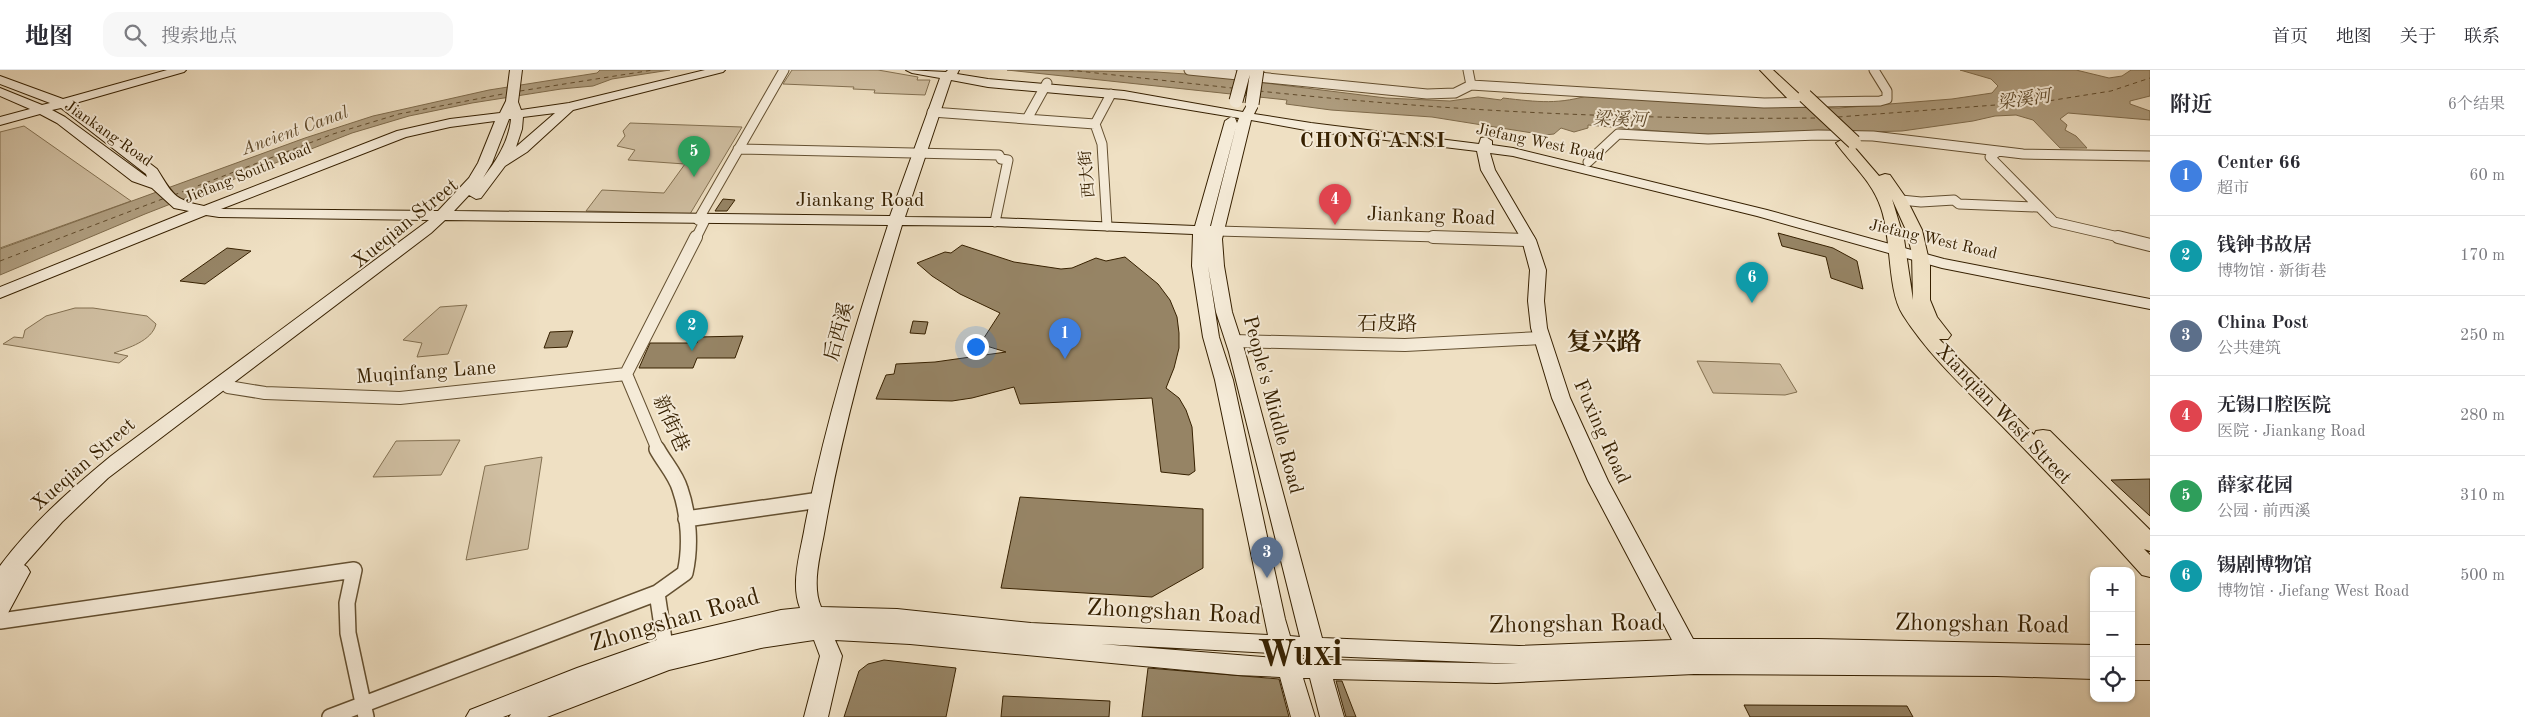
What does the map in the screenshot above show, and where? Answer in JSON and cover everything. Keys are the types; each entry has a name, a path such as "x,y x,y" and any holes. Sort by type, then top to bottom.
{"main road":[{"path":"0,121 43,111 180,70"},
{"path":"511,109 516,70"},
{"path":"511,109 571,100 698,70"},
{"path":"511,109 569,107 719,70"},
{"name":"Jiefang West Road","path":"912,70 950,72 1111,94 1242,109"},
{"path":"1242,109 1244,70"},
{"path":"1242,109 1258,70"},
{"path":"1766,70 1800,97 1881,172 1901,200 1920,252"},
{"path":"1777,70 1800,97"},
{"name":"后西溪","path":"816,717 831,656 806,596 809,561 820,500 855,353 932,112 943,82 950,72"},
{"name":"Jiankang Road","path":"0,80 64,104 152,172 157,186"},
{"name":"Jiefang West Road","path":"1046,85 1127,90 1242,109 1380,136 1485,144 1588,162 1920,252 2149,301"},
{"name":"Jiankang Road","path":"0,92 67,124 137,178 157,186"},
{"path":"501,163 522,149 569,107"},
{"name":"Xueqian Street","path":"0,607 11,585 34,553 86,496 483,187 501,163 512,139 518,120 511,109"},
{"name":"Xueqian Street","path":"0,582 23,550 77,494 118,460 448,216 475,180 494,146 511,109"},
{"name":"Jiefang South Road","path":"0,284 402,134 511,109"},
{"name":"People's Middle Road","path":"1242,109 1243,123 1209,230 1199,239 1200,266 1211,337 1224,380 1274,619 1303,717"},
{"path":"1848,143 1882,190 1892,211 1898,246"},
{"name":"Jiefang West Road","path":"1485,144 1898,246"},
{"name":"Fuxing Road","path":"1485,144 1483,156 1488,170 1529,240 1538,270 1536,301 1542,338 1560,398 1595,472 1687,648"},
{"path":"157,186 179,205 198,209"},
{"name":"Jiankang Road","path":"198,209 219,213 995,222 1209,230"},
{"name":"Jiefang South Road","path":"0,292 198,209"},
{"name":"People's Middle Road","path":"1209,230 1215,239 1216,266 1224,312 1332,717"},
{"name":"Xianqian West Street","path":"1898,246 1902,293 1910,312 1931,341 2036,448 2150,569"},
{"name":"Xianqian West Street","path":"1920,252 1921,298 1937,329 2150,543"},
{"name":"Zhongshan Road","path":"521,717 666,662 761,639 816,623 897,616 1031,632 1519,655 1687,648 1827,648 2090,654"},
{"name":"Zhongshan Road","path":"478,717 585,674 664,646 781,618 910,635 1238,666 1288,668 1496,674 1714,665 2090,670"},
{"path":"2135,654 2150,654"},
{"path":"2135,671 2150,671"}],"street":[{"path":"626,374 738,149 784,70"},
{"path":"1189,70 1427,94 1455,93 1471,85 1687,97 1764,104 1831,104 1887,99 1886,92 1874,70"},
{"path":"1468,70 1471,85"},
{"path":"1027,118 1046,85"},
{"name":"西大街","path":"1107,226 1102,144 1095,124 1111,94"},
{"path":"932,112 1095,124"},
{"path":"1588,162 1618,134 1708,139 1751,139 1818,134 1873,136 1998,152 2150,156"},
{"path":"738,149 999,155 1001,159 1008,160 995,222"},
{"path":"1998,152 1990,157 2037,207 2054,222 2150,245"},
{"path":"1901,200 1921,202 1954,200 1959,204 2037,207"},
{"name":"Jiankang Road","path":"1209,230 1529,240"},
{"name":"石皮路","path":"1233,341 1405,345 1542,338"},
{"name":"Muqinfang Lane","path":"228,387 275,393 400,398 626,374"},
{"name":"新街巷","path":"626,374 658,451 680,488 686,519 689,555 685,573 667,588 657,593"},
{"path":"686,519 820,500"},
{"path":"0,621 354,570 347,604 348,633 365,710"},
{"path":"330,717 365,710 657,593 664,646"}],"shaded area":[{"path":"792,70 878,70 918,77 917,80 930,80 925,95 874,93 875,90 853,89 854,87 783,84"},
{"path":"630,123 742,127 690,214 586,211 602,190 664,193 685,164 628,160 635,150 617,146 625,136 623,131"},
{"path":"24,126 131,201 0,248 0,132"},
{"path":"467,305 448,354 417,357 422,343 403,340 440,307"},
{"path":"75,308 93,308 147,316 156,324 154,330 145,339 114,353 128,356 119,363 3,344 14,337 23,338 25,330 46,316"},
{"path":"1697,361 1780,364 1797,392 1785,395 1713,393"},
{"path":"460,440 441,475 373,477 396,441"},
{"path":"542,457 528,549 466,560 485,466"}],"water":[{"path":"600,70 670,70 612,79 593,86 472,103 409,116 352,133 145,214 0,275 0,249 305,138 373,116 489,90 597,73"},
{"name":"梁溪河","path":"1007,70 1156,72 1201,75 1386,98 1450,101 1478,97 1501,100 1503,98 1559,101 1593,94 1765,106 1839,108 1952,99 1992,93 1998,86 1991,79 1960,70 2076,70 2109,78 2122,76 2131,70 2150,70 2150,96 2130,101 2130,104 2150,111 2150,120 2068,113 2060,119 2067,125 2065,130 2076,136 2087,148 2060,148 2033,120 2016,115 1995,116 1902,131 1753,135 1692,134 1588,125 1588,128 1574,132 1561,128 1554,134 1545,135 1432,117 1331,110 1286,104 1287,100"}],"building":[{"path":"723,199 735,200 727,211 715,211"},
{"path":"1778,233 1833,248 1857,261 1863,289 1831,278 1826,257 1782,246"},
{"path":"962,245 1014,262 1061,269 1072,268 1096,258 1106,261 1125,257 1158,284 1170,300 1177,317 1179,333 1179,348 1166,388 1179,398 1192,427 1195,471 1189,475 1161,472 1152,398 1020,404 1014,387 952,401 876,399 886,375 894,374 896,364 935,362 1006,352 980,344 1000,313 960,294 932,276 917,263 945,252 951,253"},
{"path":"227,248 251,251 205,284 180,281"},
{"path":"913,321 928,322 925,334 910,333"},
{"path":"573,331 567,347 544,348 550,332"},
{"path":"743,336 735,358 697,358 693,368 639,368 650,343 697,343 699,337"},
{"path":"2150,479 2150,516 2111,480"},
{"path":"1020,497 1203,509 1203,568 1152,597 1001,588"},
{"path":"884,660 956,668 946,717 844,717 859,671 868,664"},
{"path":"1148,668 1279,679 1289,717 1142,717"},
{"path":"1336,681 1342,681 1356,717 1346,717"},
{"path":"1003,696 1110,701 1109,717 1001,717"},
{"path":"1744,705 1907,706 1913,717 1750,717"}],"ferry route":[{"path":"520,91 653,70"},
{"path":"1069,70 1232,88"},
{"path":"1838,117 2048,101 2111,91 2150,78"},
{"path":"1259,91 1399,104 1539,113 1609,116 1819,118"},
{"path":"174,195 333,134 399,114 508,93"},
{"path":"0,261 165,198"}],"place":[{"name":"薛家花园","path":"694,177"},
{"name":"无锡口腔医院","path":"1335,225"},
{"name":"锡剧博物馆","path":"1752,303"},
{"name":"钱钟书故居","path":"692,351"},
{"name":"Center 66","path":"1065,359"},
{"name":"China Post","path":"1267,578"}],"district":[{"name":"CHONG'ANSI","path":"1373,141"},
{"name":"复兴路","path":"1604,343"},
{"name":"Wuxi","path":"1300,656"}],"water label":[{"name":"Ancient Canal","path":"295,131"}]}
